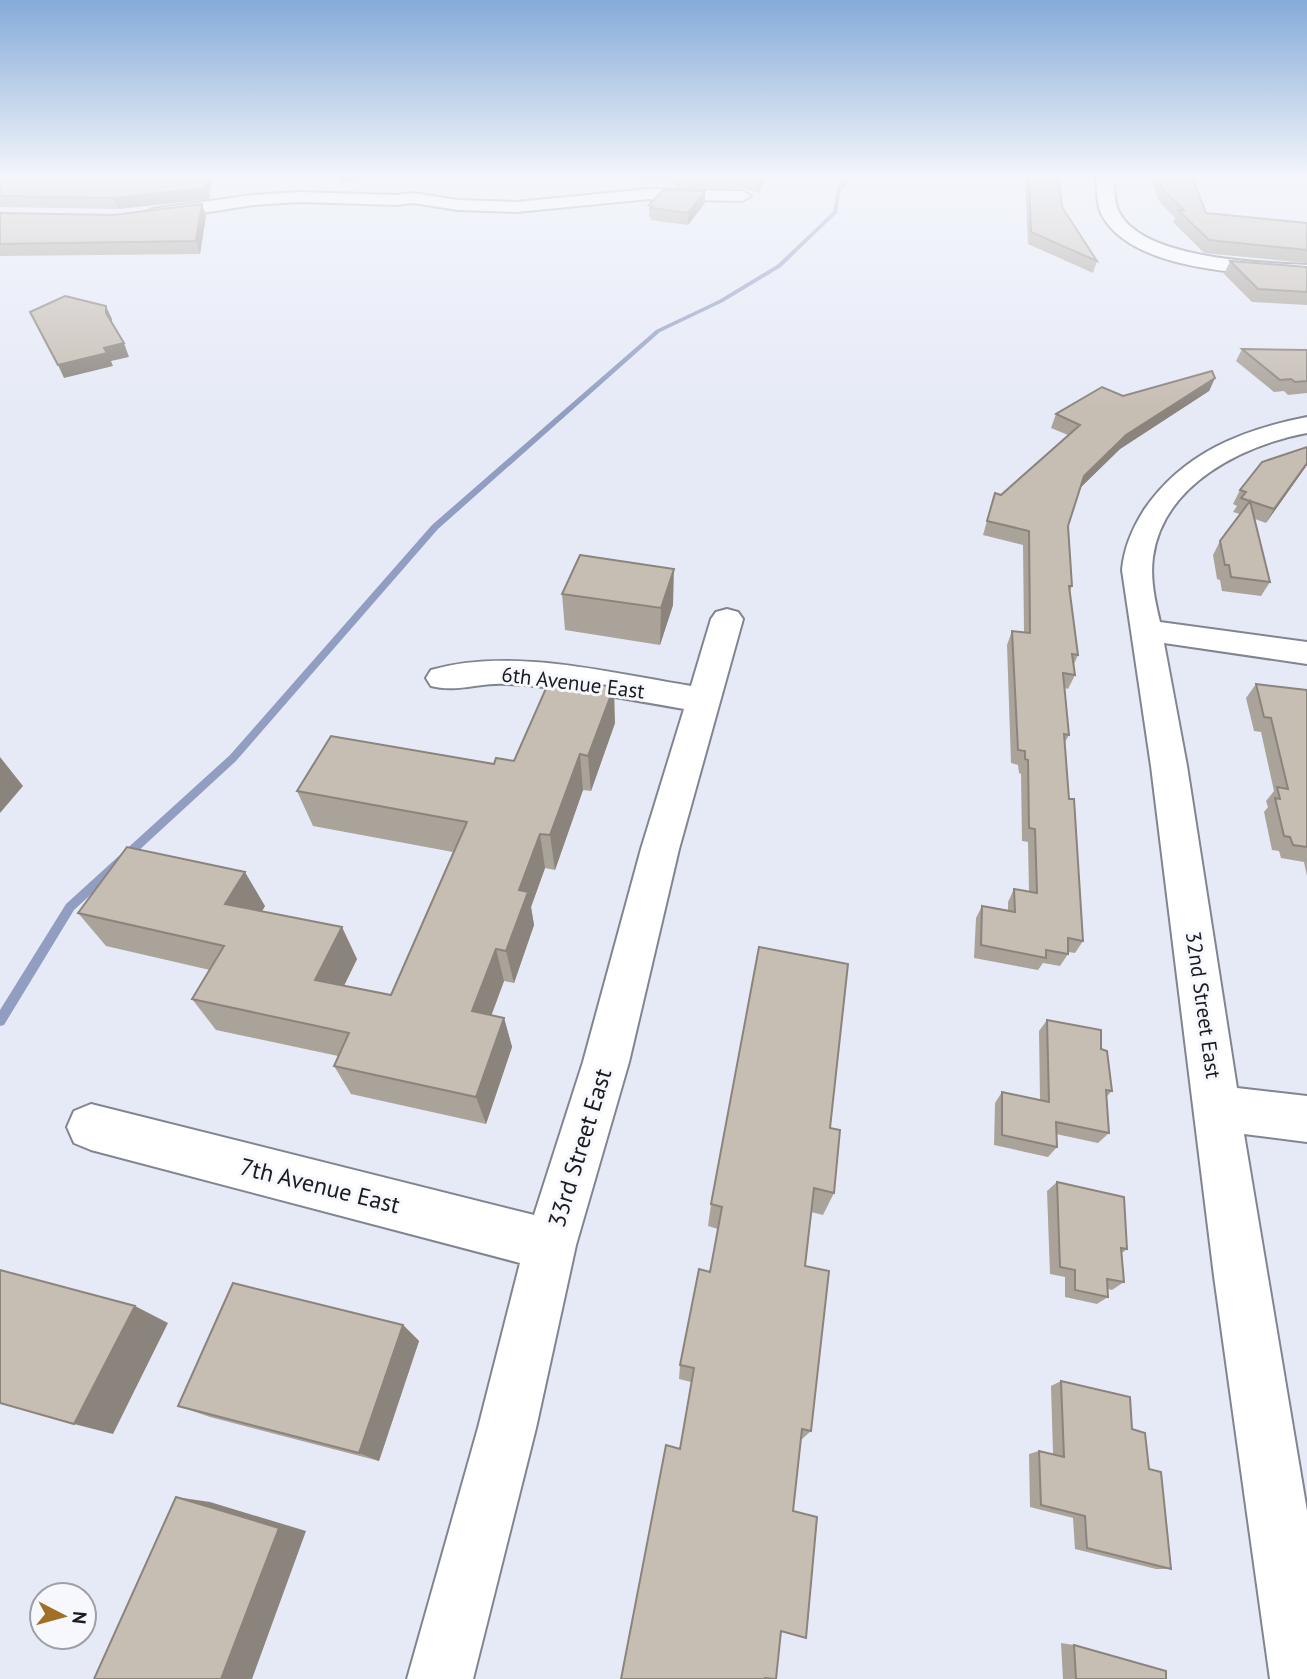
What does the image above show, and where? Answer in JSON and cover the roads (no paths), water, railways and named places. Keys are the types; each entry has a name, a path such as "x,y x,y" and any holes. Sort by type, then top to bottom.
{"street":[{"path":"1173,253 1216,264 1307,271"},
{"name":"32nd Street East","path":"1303,1679 1217,1108 1171,780 1139,593 1139,552 1154,516 1178,486 1222,450 1262,433 1307,425"},
{"name":"33rd Street East","path":"440,1679 507,1429 550,1245 606,1062 702,700 727,619"},
{"path":"1146,630 1307,653"},
{"name":"6th Avenue East","path":"443,678 503,672 540,675 702,700"},
{"path":"1217,1108 1307,1119"},
{"name":"7th Avenue East","path":"91,1127 550,1245"}],"waterway":[{"path":"0,1021 70,907 233,758 435,527 658,331 721,301 779,266 792,253"}]}
